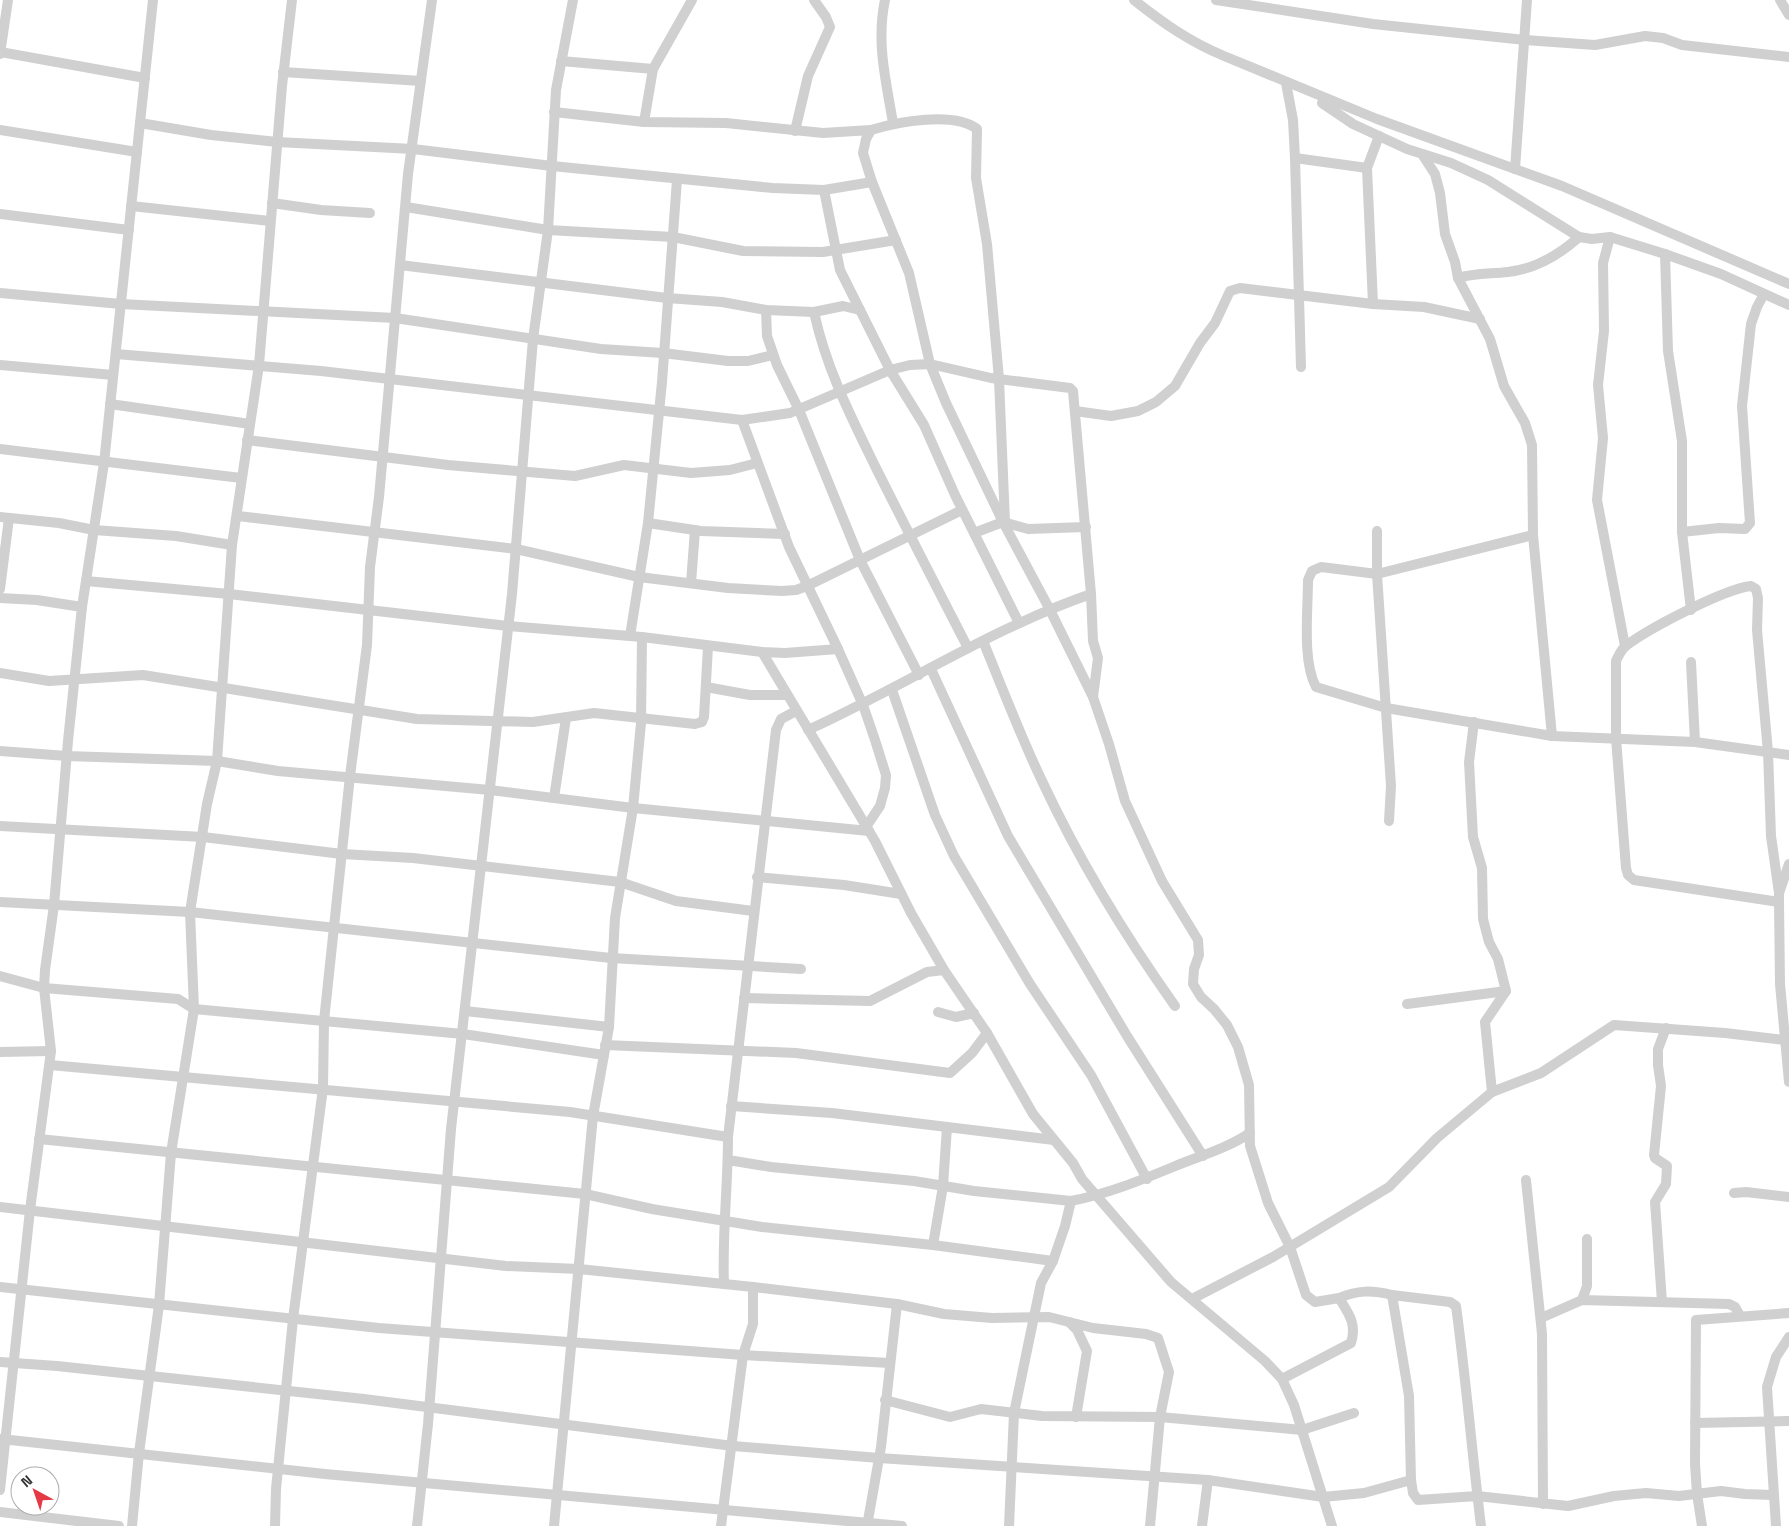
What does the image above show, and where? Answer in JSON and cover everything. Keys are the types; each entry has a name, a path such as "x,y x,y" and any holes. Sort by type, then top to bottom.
{"street":[{"path":"8,0 0,52 144,78"},
{"path":"0,1490 3,1439 23,1290 30,1210 50,1065 51,1051 44,988 54,906 82,607 104,463 153,0"},
{"path":"132,1526 139,1453 158,1305 171,1153 185,1079 194,1009 190,912 204,837 207,804 217,761 232,545 238,516 241,478 258,365 283,72 292,0"},
{"path":"275,1526 293,1319 323,1088 324,1021 350,776 367,646 370,568 376,531 400,265 432,0"},
{"path":"417,1526 430,1408 447,1179 516,549 533,339 548,230 554,112 561,61 573,0"},
{"path":"644,122 653,69 692,0"},
{"path":"795,131 808,76 830,27 826,17 814,0"},
{"path":"885,0 880,20 881,49 893,123"},
{"path":"1134,0 1168,26 1200,46 1308,93 1607,204 1789,284"},
{"path":"1216,0 1373,24 1525,40 1595,45 1645,36 1663,38 1682,45 1789,57"},
{"path":"1515,169 1527,0"},
{"path":"1780,0 1789,15"},
{"path":"561,61 653,69"},
{"path":"283,72 421,81"},
{"path":"1286,83 1293,120 1297,295 1301,367"},
{"path":"1308,93 1353,124 1422,154 1451,163 1488,180 1580,237 1592,239 1610,237 1666,254 1720,274 1789,305"},
{"path":"554,112 644,122 726,123 823,133 871,130 893,123 950,120 971,124 977,129 976,178 987,244 999,379 1004,523"},
{"path":"140,123 211,135 277,142 413,149 677,180 773,188 824,190 872,182"},
{"path":"0,130 137,152"},
{"path":"871,130 866,139 863,153 872,182 896,240 917,304 930,364 946,403 1004,523 1093,697 1125,801 1162,881 1198,940 1199,955 1194,968 1193,984 1201,997 1227,1025 1238,1047 1249,1085 1250,1146 1268,1203 1290,1247 1306,1295 1315,1302 1339,1298 1353,1292 1366,1290 1450,1302 1456,1306 1481,1526"},
{"path":"1373,304 1368,168 1379,136"},
{"path":"1422,154 1437,180 1445,234 1455,262 1458,278 1490,339 1504,386 1525,423 1532,444 1533,535 1552,736"},
{"path":"1295,158 1368,168"},
{"path":"630,636 648,523 677,180"},
{"path":"824,190 840,270 890,370 924,425 962,510 1019,623"},
{"path":"272,203 321,210 370,213"},
{"path":"131,206 270,221"},
{"path":"406,207 548,230 673,237 743,251 836,251 896,240"},
{"path":"0,214 129,230"},
{"path":"1458,278 1471,274 1510,272 1535,265 1553,258 1580,237"},
{"path":"1610,237 1603,263 1604,331 1598,385 1603,438 1597,500 1625,646"},
{"path":"1666,254 1668,351 1682,441 1682,532 1691,610"},
{"path":"400,265 667,298 722,302 766,310 814,312 843,306 860,310"},
{"path":"1075,411 1111,416 1138,411 1156,402 1175,386 1200,343 1220,316 1230,291 1240,288 1373,304 1424,307 1480,319"},
{"path":"0,293 121,304 395,318 601,349 663,353 738,362 774,355"},
{"path":"1682,532 1719,528 1745,529 1750,523 1742,406 1751,324 1764,294"},
{"path":"766,310 767,336 774,355 799,410 860,560 919,675"},
{"path":"814,312 821,343 839,392 909,536 968,648"},
{"path":"116,354 258,365 529,394 742,420 790,414 890,370 930,364 999,379 1070,388 1073,391 1086,527 1093,641 1098,658 1093,697"},
{"path":"0,365 114,375"},
{"path":"110,404 250,424"},
{"path":"742,420 784,534 863,705 886,775 880,806 867,829"},
{"path":"247,440 522,473 575,476 624,465 691,473 730,470 757,463"},
{"path":"0,449 241,478"},
{"path":"238,516 516,549 639,577 691,584 782,591 796,590 808,586 962,510"},
{"path":"0,589 4,518 94,530 176,536 232,545"},
{"path":"648,523 696,530 784,534"},
{"path":"974,533 1004,523 1028,529 1086,527"},
{"path":"691,584 696,530"},
{"path":"1377,531 1377,574 1391,786 1389,821"},
{"path":"1533,535 1377,574 1321,567 1312,571 1308,580 1309,662 1310,676 1316,687 1386,708 1552,736 1695,742 1789,755"},
{"path":"86,581 229,594 508,626 642,637 708,647 762,652 785,653 838,649"},
{"path":"1779,897 1634,880 1628,875 1616,738 1616,661 1625,646 1691,610 1740,587 1751,586 1756,589 1758,598 1757,630 1768,752 1771,836 1779,897 1780,984 1789,1082"},
{"path":"808,730 863,705 968,648 1049,608 1091,594"},
{"path":"0,598 37,600 82,607"},
{"path":"554,1526 565,1425 592,1116 609,1027 611,958 620,882 632,808 641,718 642,637"},
{"path":"983,641 1042,781 1106,902 1149,970 1175,1006"},
{"path":"0,673 49,681 143,675 223,690 417,719 533,722 594,713 695,724 702,722 708,647"},
{"path":"762,652 867,829 944,970 987,1034 1023,1098 1096,1196 1171,1282 1265,1361 1282,1379 1294,1404 1332,1526"},
{"path":"1691,662 1695,742"},
{"path":"931,669 1008,836 1127,1036 1202,1156"},
{"path":"706,687 750,695 787,694"},
{"path":"892,690 935,815 954,856 1030,984 1091,1075 1147,1179"},
{"path":"724,1284 722,1248 726,1219 728,1137 764,821 776,730 781,719 796,711"},
{"path":"554,798 566,718"},
{"path":"1474,722 1469,762 1473,837 1482,868 1484,919 1489,942 1498,959 1506,991 1485,1022 1492,1092"},
{"path":"0,751 68,756 217,761 278,771 490,790 632,808 764,821 867,829"},
{"path":"0,826 204,837 342,854 413,858 620,882 676,901 754,911"},
{"path":"1779,897 1789,864"},
{"path":"757,877 844,885 901,894"},
{"path":"0,902 190,912 611,958 801,969"},
{"path":"744,998 870,1001 927,972 944,970"},
{"path":"0,976 44,988 178,999 194,1009 462,1034 605,1050 796,1053 950,1073 972,1052 987,1034"},
{"path":"1407,1004 1506,991"},
{"path":"465,1011 609,1027"},
{"path":"938,1012 956,1017 974,1013"},
{"path":"1192,1300 1290,1247 1389,1187 1437,1138 1492,1092 1541,1073 1614,1025 1666,1028 1784,1040"},
{"path":"1662,1302 1655,1202 1666,1184 1667,1166 1654,1158 1654,1155 1662,1086 1658,1065 1658,1049 1666,1028"},
{"path":"0,1052 51,1051"},
{"path":"50,1065 185,1079 323,1088 592,1116 728,1137"},
{"path":"731,1106 832,1113 1054,1140"},
{"path":"933,1245 943,1186 947,1127"},
{"path":"728,1160 771,1167 1071,1201 1096,1196 1147,1179 1232,1145 1250,1133"},
{"path":"39,1139 585,1194 762,1227 933,1245 1053,1261"},
{"path":"1526,1180 1541,1318 1544,1412 1543,1504"},
{"path":"1734,1193 1746,1192 1789,1197"},
{"path":"1009,1526 1014,1413 1041,1283 1053,1261 1071,1201"},
{"path":"0,1206 506,1266 579,1269 753,1287 897,1304 954,1315 1067,1320 1093,1328 1146,1334 1158,1338 1169,1372 1160,1416 1150,1526"},
{"path":"1582,1300 1587,1286 1587,1239"},
{"path":"0,1287 293,1319 435,1332 571,1341 743,1356 890,1363"},
{"path":"721,1526 721,1511 733,1446 743,1356 753,1324 753,1287"},
{"path":"1392,1295 1409,1396 1411,1480 1413,1493 1418,1500 1477,1496 1568,1506 1614,1496 1646,1493 1663,1496 1721,1491 1773,1495"},
{"path":"1282,1379 1321,1356 1351,1343 1354,1333 1353,1319 1339,1298"},
{"path":"1541,1318 1582,1300 1729,1304 1734,1307 1740,1316"},
{"path":"868,1524 879,1458 897,1304"},
{"path":"1696,1304 1696,1494 1702,1526"},
{"path":"1696,1320 1789,1313"},
{"path":"1067,1320 1077,1330 1087,1352 1076,1417"},
{"path":"1776,1526 1767,1387 1776,1356 1789,1337"},
{"path":"0,1362 287,1391 733,1446 879,1458 1124,1473 1155,1478 1208,1480 1323,1497 1364,1493 1411,1480"},
{"path":"885,1400 950,1417 981,1409 1076,1417 1160,1416 1302,1430 1354,1413"},
{"path":"1695,1423 1789,1421"},
{"path":"3,1439 325,1474 902,1526"},
{"path":"1202,1526 1208,1480"},
{"path":"0,1512 119,1526"}]}
